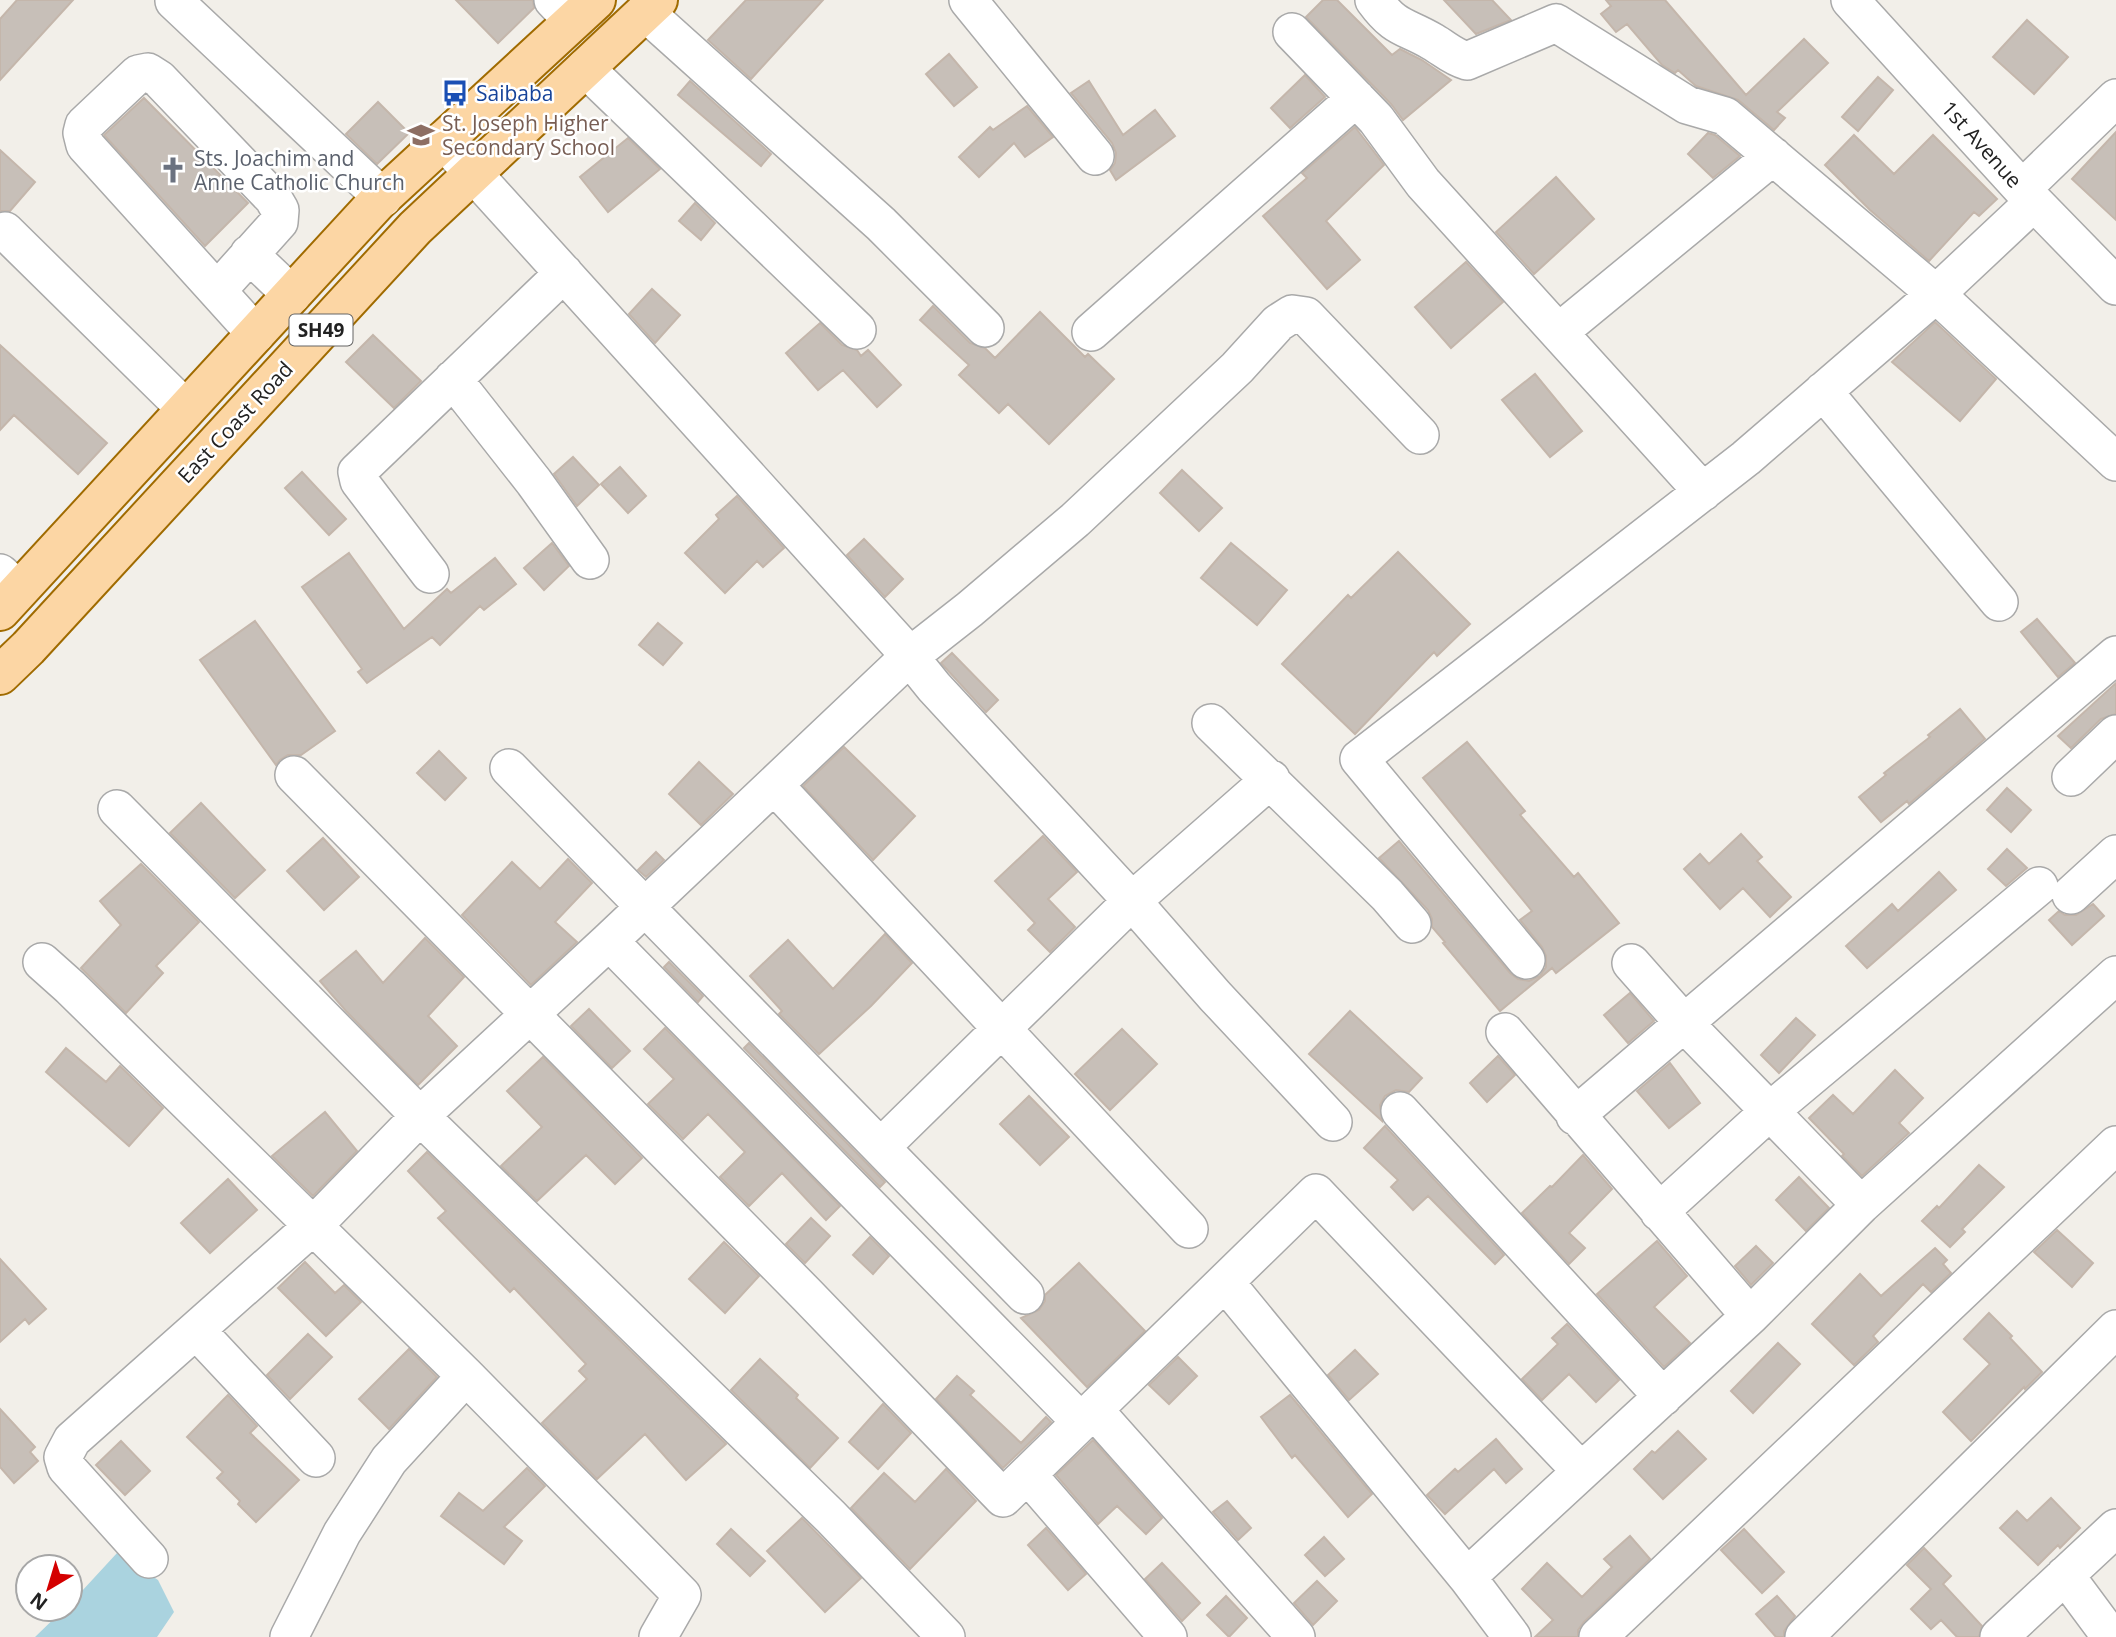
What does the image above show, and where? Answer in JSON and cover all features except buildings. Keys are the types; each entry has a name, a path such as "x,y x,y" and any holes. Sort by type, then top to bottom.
{"main road":[{"name":"East Coast Road","path":"0,675 28,648 415,228 652,6"},
{"name":"SH49","path":"6,591 186,409 383,198 574,7"},
{"path":"383,198 415,228"}],"street":[{"path":"968,0 1095,156"},
{"path":"1374,0 1395,24 1433,41 1454,57 1467,61 1556,23 1687,105 1725,116 1936,293 2116,462"},
{"path":"174,1 383,198"},
{"name":"1st Avenue","path":"1863,4 2028,195 2116,286"},
{"path":"652,6 881,223 985,328"},
{"path":"1292,32 1376,119 1423,183 1703,492"},
{"path":"585,68 857,330"},
{"path":"217,291 279,222 280,210 273,198 159,79 148,72 138,74 84,125 82,133 85,145 217,291 256,334"},
{"path":"1526,960 1359,759 1703,492 1936,293 2116,98"},
{"path":"1091,332 1356,99"},
{"path":"443,140 910,656 934,687 1333,1122"},
{"path":"1559,332 1773,156"},
{"path":"5,231 186,409"},
{"path":"249,254 292,295"},
{"path":"430,574 359,481 357,472 564,274"},
{"path":"149,1559 66,1467 63,1457 72,1440 313,1227 420,1116 610,941 910,656 1075,520 1237,368 1278,323 1292,314 1306,316 1420,435"},
{"path":"453,379 534,482 590,560"},
{"path":"1823,391 1998,602"},
{"path":"1576,1116 2116,655"},
{"path":"1211,723 1271,779 1387,895 1412,924"},
{"path":"2071,777 2116,734"},
{"path":"509,768 1025,1295"},
{"path":"294,775 807,1295 1003,1498 1316,1194 1581,1471"},
{"path":"882,1146 1132,901 1271,779"},
{"path":"774,785 1189,1229"},
{"path":"117,809 420,1116 831,1517 946,1637"},
{"path":"1659,1212 1770,1111 2055,890 2116,854"},
{"path":"610,941 1087,1416 1296,1637"},
{"path":"42,962 466,1376 682,1595 664,1634"},
{"path":"1631,963 1684,1023 1861,1205"},
{"path":"1467,1577 1750,1316 1861,1205 2116,975"},
{"path":"1505,1032 1750,1316"},
{"path":"1400,1111 1663,1397"},
{"path":"1598,1637 2116,1145"},
{"path":"1225,1282 1467,1577 1512,1637"},
{"path":"1804,1637 2116,1329"},
{"path":"196,1330 316,1458"},
{"path":"289,1637 342,1534 389,1460 466,1376"},
{"path":"1028,1475 1168,1637"},
{"path":"1999,1637 2116,1528"},
{"path":"2065,1575 2111,1637"}],"water":[{"path":"117,1553 158,1580 174,1612 157,1637 35,1637 50,1623 84,1623 84,1589"}],"place":[{"name":"Saibaba","path":"455,93"},
{"name":"St. Joseph Higher Secondary School","path":"421,135"},
{"name":"Sts. Joachim and Anne Catholic Church","path":"173,170"}]}
